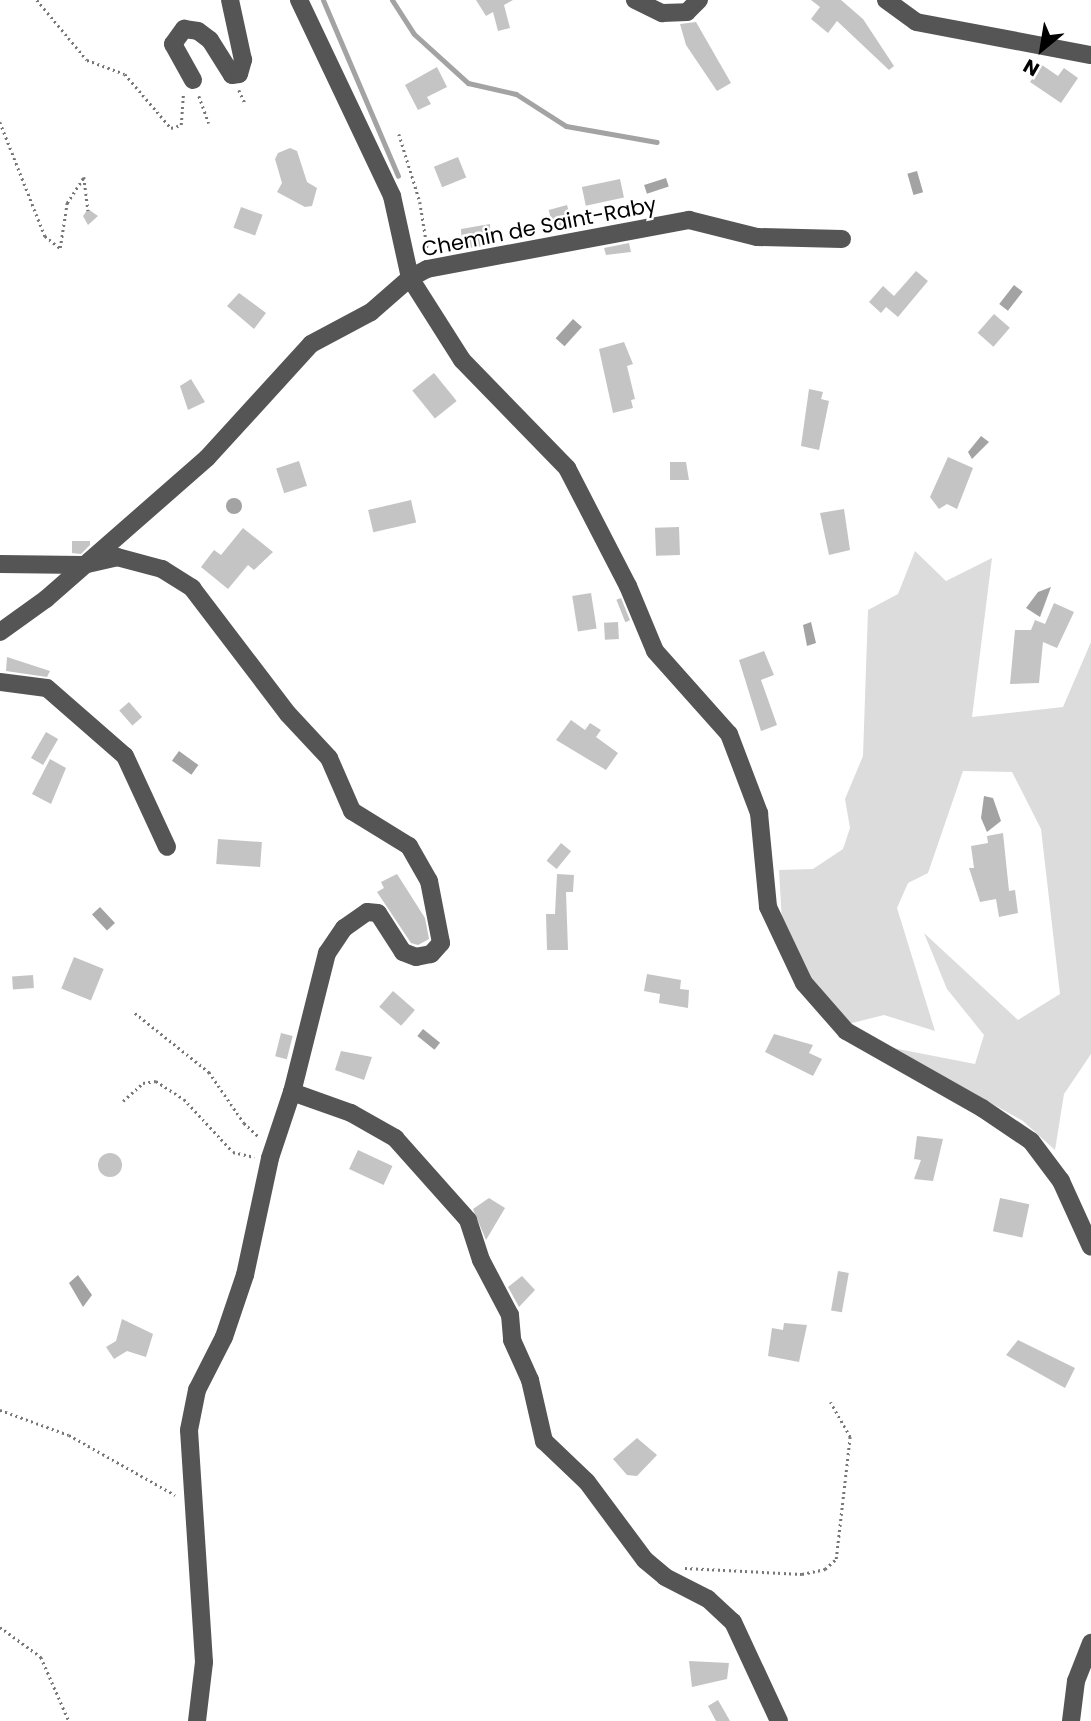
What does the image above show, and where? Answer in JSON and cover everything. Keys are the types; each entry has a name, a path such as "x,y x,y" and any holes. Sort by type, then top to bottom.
{"street":[{"path":"189,73 173,44 176,35 184,29 198,31 210,40 232,75 239,74 243,60 230,0"},
{"path":"299,0 392,196 410,278 462,360 567,468 628,586 655,651 729,734 759,813 768,906 804,983 846,1031 982,1108 1031,1142 1061,1181 1091,1247"},
{"path":"635,0 662,13 687,12 699,0"},
{"path":"886,0 916,22 1091,55"},
{"name":"Chemin de Saint-Raby","path":"0,632 26,614 206,458 310,344 371,312 410,278 427,269 689,220 757,237 842,239"},
{"path":"0,564 83,565 117,557 162,569 192,588 222,621 288,714 329,758 352,811 409,846 429,881 441,943 431,954 416,957 403,952 378,913 367,912 344,928 327,953 292,1092 273,1150 245,1275 224,1337 197,1390 188,1430 204,1662 197,1721"},
{"path":"0,622 26,614"},
{"path":"0,682 47,688 125,756 167,847"},
{"path":"292,1092 351,1113 395,1138 468,1220 481,1260 510,1315 512,1340 530,1380 544,1441 587,1482 657,1570 708,1600 733,1622 779,1721"},
{"path":"1071,1721 1076,1681 1091,1643"}],"path":[{"path":"37,0 86,60 125,74 172,128 181,125 189,73"},
{"path":"189,73 209,123"},
{"path":"0,121 45,236 60,248 67,203 84,177 88,211"},
{"path":"399,134 420,202 427,269"},
{"path":"123,1101 143,1083 156,1081 184,1099 233,1152 254,1157 273,1150 244,1123 209,1072 135,1013"},
{"path":"657,1570 708,1566 802,1574 825,1569 836,1559 850,1437 830,1402"},
{"path":"0,1410 68,1435 191,1503"},
{"path":"0,1627 41,1657 69,1721"}],"shaded area":[{"path":"917,171 923,192 913,195 907,174"},
{"path":"666,178 669,187 647,194 644,185"},
{"path":"1014,285 1023,292 1008,311 999,304"},
{"path":"573,319 582,327 565,346 556,338"},
{"path":"981,436 989,442 972,459 968,452"},
{"path":"234,498 240,500 240,512 234,514 228,512 226,506 228,500"},
{"path":"915,551 946,581 992,558 972,717 1063,707 1091,642 1091,1054 1064,1094 1055,1150 1023,1121 893,1048 975,1064 984,1035 947,989 924,933 1018,1020 1060,994 1041,829 1012,772 963,771 928,873 908,883 897,908 935,1031 884,1015 848,1024 800,963 782,922 779,870 813,869 843,849 850,828 845,799 863,756 868,610 898,594"},
{"path":"1051,587 1040,617 1026,608 1038,592"},
{"path":"811,622 816,643 807,646 803,625"},
{"path":"179,751 198,765 191,775 172,761"},
{"path":"984,796 993,798 1001,821 987,832 981,818"},
{"path":"100,907 115,923 107,931 92,915"},
{"path":"423,1029 440,1043 434,1050 417,1036"},
{"path":"78,1275 92,1295 83,1307 69,1283"}],"building":[{"path":"476,0 513,0 504,5 510,28 498,31 493,12 486,16"},
{"path":"811,0 841,0 863,19 894,66 889,70 837,21 828,33 811,19 820,7"},
{"path":"696,22 731,83 717,91 686,45 680,24"},
{"path":"1042,65 1058,76 1064,68 1078,78 1061,103 1030,82"},
{"path":"437,67 447,87 427,97 431,104 418,110 405,85"},
{"path":"290,148 297,151 307,182 317,188 312,206 305,207 277,192 282,183 275,159 278,153"},
{"path":"458,157 466,177 442,187 434,167"},
{"path":"620,179 624,198 586,206 582,187"},
{"path":"567,205 572,224 554,229 549,210"},
{"path":"241,207 263,215 255,236 233,228"},
{"path":"88,209 98,216 88,225 83,216"},
{"path":"490,224 491,245 462,249 461,229"},
{"path":"629,243 631,252 606,255 604,248"},
{"path":"916,271 928,281 898,317 886,307 881,313 869,302 883,286 894,296"},
{"path":"239,293 266,313 254,329 227,306"},
{"path":"994,314 1010,328 993,347 978,333"},
{"path":"624,342 633,364 627,366 635,399 631,400 633,408 613,413 599,349"},
{"path":"434,373 457,401 435,419 412,391"},
{"path":"191,379 205,402 188,410 180,386"},
{"path":"809,389 823,392 821,399 829,401 819,450 801,446"},
{"path":"948,457 973,468 957,509 947,504 939,509 930,497"},
{"path":"299,461 307,486 284,493 276,468"},
{"path":"670,462 686,462 689,480 670,480"},
{"path":"411,500 416,522 373,532 368,510"},
{"path":"844,509 850,550 829,555 820,513"},
{"path":"679,527 680,555 656,556 655,528"},
{"path":"243,528 273,552 254,570 248,565 228,589 201,567 214,550 221,555"},
{"path":"72,541 90,541 90,545 81,554 72,553"},
{"path":"591,593 597,629 578,632 572,596"},
{"path":"621,598 630,620 625,622 616,600"},
{"path":"1054,603 1074,612 1057,648 1043,642 1039,683 1010,684 1015,630 1031,630 1035,620 1045,624"},
{"path":"618,622 619,639 605,640 604,623"},
{"path":"764,651 774,675 761,680 777,725 761,731 739,660"},
{"path":"7,657 50,671 47,677 6,671"},
{"path":"129,702 142,717 132,726 119,711"},
{"path":"571,720 585,730 590,723 601,730 596,737 618,753 606,770 556,740"},
{"path":"46,732 58,739 43,765 31,758"},
{"path":"50,759 66,768 51,804 32,794"},
{"path":"1003,833 1009,891 1015,890 1018,913 999,917 996,899 980,902 969,868 974,868 971,846 988,843 987,836"},
{"path":"218,839 262,842 260,867 216,864"},
{"path":"561,843 571,851 557,869 547,861"},
{"path":"397,874 425,918 429,939 418,945 411,943 377,892 384,888 381,882"},
{"path":"557,874 574,875 573,892 566,892 568,950 547,950 546,914 555,914"},
{"path":"74,957 104,969 91,1001 61,989"},
{"path":"647,974 681,980 680,989 689,990 688,1008 659,1003 660,994 644,991"},
{"path":"33,975 34,988 13,989 12,976"},
{"path":"393,991 415,1010 401,1026 379,1007"},
{"path":"281,1033 293,1036 287,1059 275,1056"},
{"path":"774,1034 813,1045 809,1053 822,1059 813,1076 765,1052"},
{"path":"341,1051 372,1057 364,1080 335,1070"},
{"path":"917,1136 943,1139 933,1181 914,1179 921,1160 914,1159"},
{"path":"358,1150 392,1166 384,1185 349,1169"},
{"path":"110,1153 119,1156 122,1165 119,1174 110,1177 101,1174 98,1165 101,1156"},
{"path":"489,1198 505,1208 486,1240 473,1209"},
{"path":"1000,1198 1029,1204 1022,1237 993,1231"},
{"path":"838,1271 849,1273 842,1312 831,1310"},
{"path":"522,1276 535,1290 519,1307 508,1287"},
{"path":"122,1319 153,1334 146,1357 127,1351 114,1359 106,1347 116,1341"},
{"path":"784,1323 807,1325 799,1362 768,1356 772,1328 783,1330"},
{"path":"1018,1340 1075,1368 1065,1388 1006,1355"},
{"path":"637,1438 657,1455 637,1476 627,1475 613,1459"},
{"path":"689,1661 729,1663 727,1679 692,1687"},
{"path":"718,1700 730,1721 716,1721 708,1706"}],"waterway":[{"path":"323,0 398,176"},
{"path":"392,0 414,34 468,83 516,94 566,126 657,142"}]}
